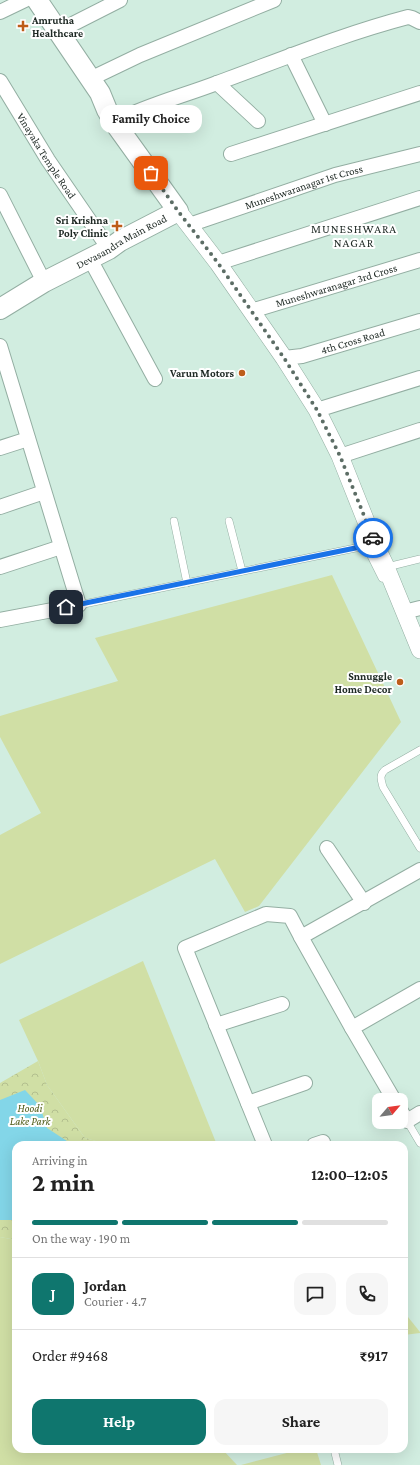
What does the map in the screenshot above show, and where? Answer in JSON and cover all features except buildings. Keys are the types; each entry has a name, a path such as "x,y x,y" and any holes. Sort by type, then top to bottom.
{"main road":[{"name":"Devasandra Main Road","path":"29,0 94,99 111,116"},
{"name":"Devasandra Main Road","path":"0,309 44,282 109,249 120,241 174,218 111,116 100,93 57,32 37,0"}],"street":[{"path":"0,12 25,0"},
{"path":"57,32 120,0"},
{"path":"90,79 140,55 274,0"},
{"path":"111,116 131,114 291,55 400,19 412,18 420,22"},
{"path":"291,55 325,124"},
{"name":"Vinayaka Temple Road","path":"0,81 48,160 109,249"},
{"path":"217,83 258,121"},
{"path":"231,154 420,93"},
{"name":"Muneshwaranagar 1st Cross","path":"174,218 420,154"},
{"path":"0,196 44,282"},
{"path":"218,263 420,198"},
{"path":"174,218 218,263 284,358 317,410 340,456 371,545 412,610 420,650"},
{"path":"90,259 155,379"},
{"name":"Muneshwaranagar 3rd Cross","path":"251,310 420,260"},
{"name":"4th Cross Road","path":"284,358 302,356 420,321"},
{"path":"0,346 4,376 28,439 79,605 0,620"},
{"path":"317,410 420,378"},
{"path":"340,456 420,430"},
{"path":"0,448 28,439"},
{"path":"0,507 44,492"},
{"path":"0,567 61,547"},
{"path":"327,848 364,903"},
{"path":"301,938 420,870"},
{"path":"264,1141 185,948 266,914 290,916 301,938 390,1093"},
{"path":"352,1028 420,989"},
{"path":"216,1025 282,1004"},
{"path":"248,1103 305,1083"},
{"path":"408,1115 420,1113"}],"lane":[{"path":"174,521 187,583"},
{"path":"229,521 242,571"},
{"path":"79,605 371,545 420,657"},
{"path":"386,567 420,559"},
{"path":"420,750 385,770 380,777 384,787 420,848"},
{"path":"408,1123 420,1143"},
{"path":"335,1453 338,1465"}],"green space":[{"path":"332,575 401,722 259,906 245,912 215,859 0,964 0,835 41,813 0,737 0,716 118,681 95,638"},
{"path":"143,961 215,1141 96,1141 85,1138 47,1085 38,1061 19,1020"},
{"name":"Hoodi Lake Park","path":"38,1061 47,1085 85,1138 96,1141 12,1141 12,1239 0,1237 0,1083"},
{"path":"0,1237 12,1239 12,1453 226,1453 237,1465 0,1465"},
{"path":"408,1317 420,1332 408,1334"},
{"path":"287,1453 317,1453 321,1465 241,1465"}],"water":[{"path":"25,1090 40,1106 47,1128 67,1141 12,1141 12,1220 0,1220 0,1100"}],"way so far":[{"path":"151,173 218,263 284,358 317,410 340,456 373,538"}],"place":[{"name":"Amrutha Healthcare","path":"23,26"},
{"name":"Family Choice","path":"151,173"},
{"name":"Sri Krishna Poly Clinic","path":"117,226"},
{"name":"Varun Motors","path":"242,373"},
{"name":"Snnuggle Home Decor","path":"400,682"}],"district":[{"name":"MUNESHWARA NAGAR","path":"354,236"}],"route":[{"path":"66,607 375,544 373,538"}]}
